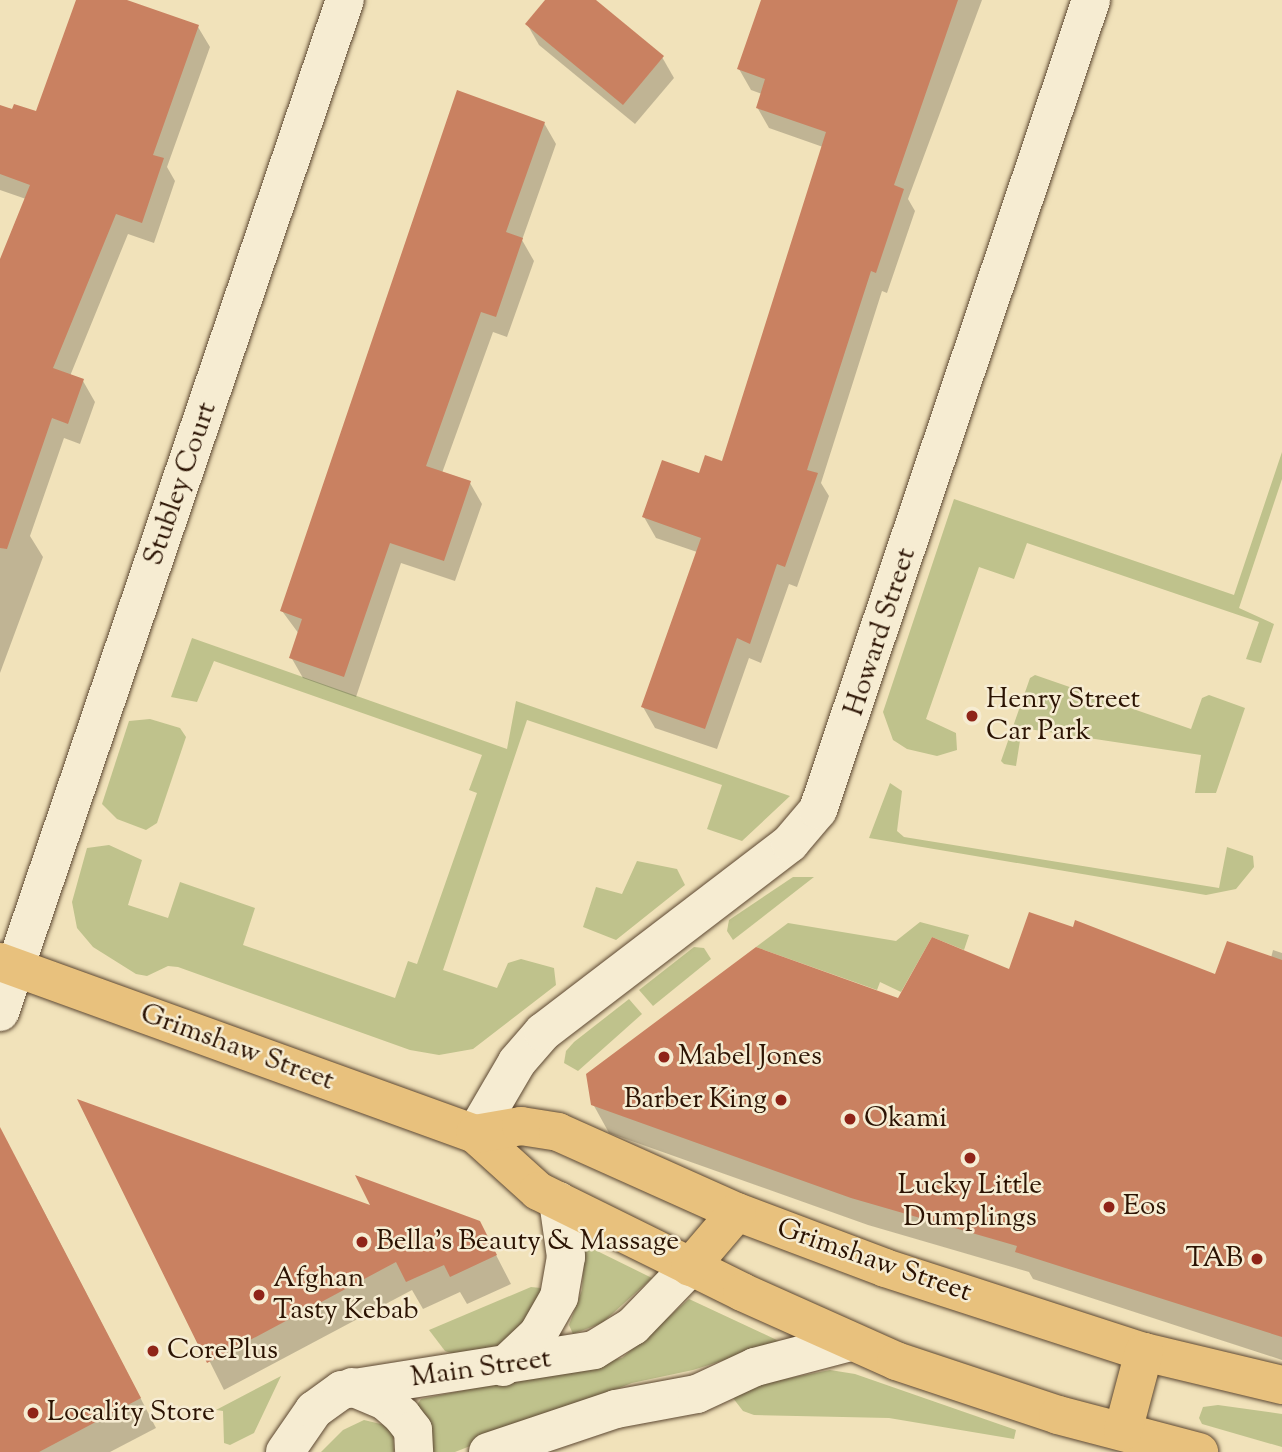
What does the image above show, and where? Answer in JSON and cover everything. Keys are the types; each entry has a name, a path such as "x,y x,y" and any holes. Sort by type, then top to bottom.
{"main road":[{"name":"Grimshaw Street","path":"9,965 475,1134 520,1179 558,1201 850,1342 1121,1441 1199,1452"},
{"name":"Grimshaw Street","path":"475,1134 521,1126 558,1132 737,1212 885,1268 1144,1352 1282,1385"},
{"path":"690,1267 737,1212"},
{"path":"1121,1441 1144,1352"}],"street":[{"name":"Stubley Court","path":"0,1012 9,965 345,0"},
{"name":"Howard Street","path":"475,1134 517,1062 543,1032 790,843 818,810 1091,0"},
{"path":"503,1367 538,1334 559,1297 566,1257 558,1201"},
{"name":"Main Street","path":"281,1446 323,1402 352,1387 503,1367 583,1353 613,1341 690,1267"},
{"path":"488,1452 616,1409 697,1394 755,1367 850,1342"},
{"path":"352,1387 385,1401 402,1416 413,1430 414,1452"}],"green space":[{"path":"1282,452 1282,479 1239,608 1274,624 1261,663 1246,659 1259,622 1027,543 1014,579 979,567 926,719 956,733 957,750 937,756 907,749 893,740 883,712 954,499 1234,595"},
{"path":"192,638 507,749 516,701 790,796 742,841 707,829 722,785 527,720 443,970 497,988 508,963 521,959 554,968 556,985 473,1049 439,1055 410,1050 178,967 168,966 147,976 136,974 93,947 77,928 72,902 87,848 109,845 142,860 128,905 168,918 180,882 255,908 243,945 395,998 408,961 417,964 477,793 469,790 482,755 214,661 197,702 171,697"},
{"path":"1035,675 1191,729 1202,698 1209,695 1245,708 1216,793 1195,793 1201,755 1022,728 1016,766 1004,764 1001,761 1030,678"},
{"path":"150,719 180,728 186,737 157,823 146,830 117,819 102,804 129,721"},
{"path":"890,783 902,791 897,831 904,837 1219,888 1227,847 1253,856 1254,867 1236,889 1206,895 869,838"},
{"path":"637,861 677,869 685,885 616,940 583,927 596,887 622,894"},
{"path":"793,877 814,877 733,940 727,931 729,920"},
{"path":"920,922 969,935 964,950 932,937 901,992 880,982 877,990 756,947 788,923 896,941"},
{"path":"694,947 704,948 711,959 653,1006 639,990"},
{"path":"629,999 642,1014 578,1071 564,1063 566,1051 574,1042"},
{"path":"585,1245 652,1278 602,1323 573,1334 569,1325 582,1290"},
{"path":"531,1287 541,1288 533,1311 514,1336 497,1346 454,1354 445,1351 429,1330"},
{"path":"689,1299 781,1342 693,1370 632,1383 455,1452 429,1452 417,1405 421,1399 622,1358"},
{"path":"830,1370 855,1374 1016,1430 1014,1439 889,1418 754,1415 743,1411 733,1398 755,1385"},
{"path":"281,1376 254,1433 230,1445 224,1443 223,1411 216,1410"},
{"path":"1218,1405 1282,1414 1282,1447 1202,1424 1199,1418 1203,1407"},
{"path":"364,1420 393,1427 394,1452 321,1452 343,1430"}],"building":[{"path":"76,0 127,0 199,25 153,155 164,158 142,223 116,214 53,368 84,379 68,424 52,418 7,549 0,548 0,259 30,185 0,174 0,105 12,109 14,104 36,111"},
{"path":"545,0 596,0 664,56 623,105 525,24"},
{"path":"761,0 958,0 894,185 904,189 876,273 871,271 807,470 818,473 785,567 777,564 750,644 737,638 705,729 641,707 701,538 642,517 662,460 699,473 705,455 722,461 826,132 756,108 765,79 737,69"},
{"path":"457,90 545,122 506,232 523,238 496,317 481,312 426,466 471,481 444,561 390,543 344,677 289,658 302,619 280,611"},
{"path":"1029,912 1073,927 1075,920 1215,974 1227,941 1282,960 1282,1337 1015,1252 1017,1246 851,1198 591,1105 586,1074 756,947 898,998 932,937 1009,969"},
{"path":"77,1099 370,1205 355,1175 480,1221 497,1255 450,1277 444,1265 406,1282 396,1262 207,1363"},
{"path":"0,1127 141,1398 39,1452 0,1452"}],"place":[{"name":"Henry Street Car Park","path":"972,716"},
{"name":"Mabel Jones","path":"664,1057"},
{"name":"Barber King","path":"781,1100"},
{"name":"Okami","path":"850,1119"},
{"name":"Lucky Little Dumplings","path":"970,1158"},
{"name":"Eos","path":"1109,1207"},
{"name":"Bella's Beauty & Massage","path":"362,1242"},
{"name":"TAB","path":"1257,1259"},
{"name":"Afghan Tasty Kebab","path":"259,1295"},
{"name":"CorePlus","path":"153,1351"},
{"name":"Locality Store","path":"33,1413"}]}
